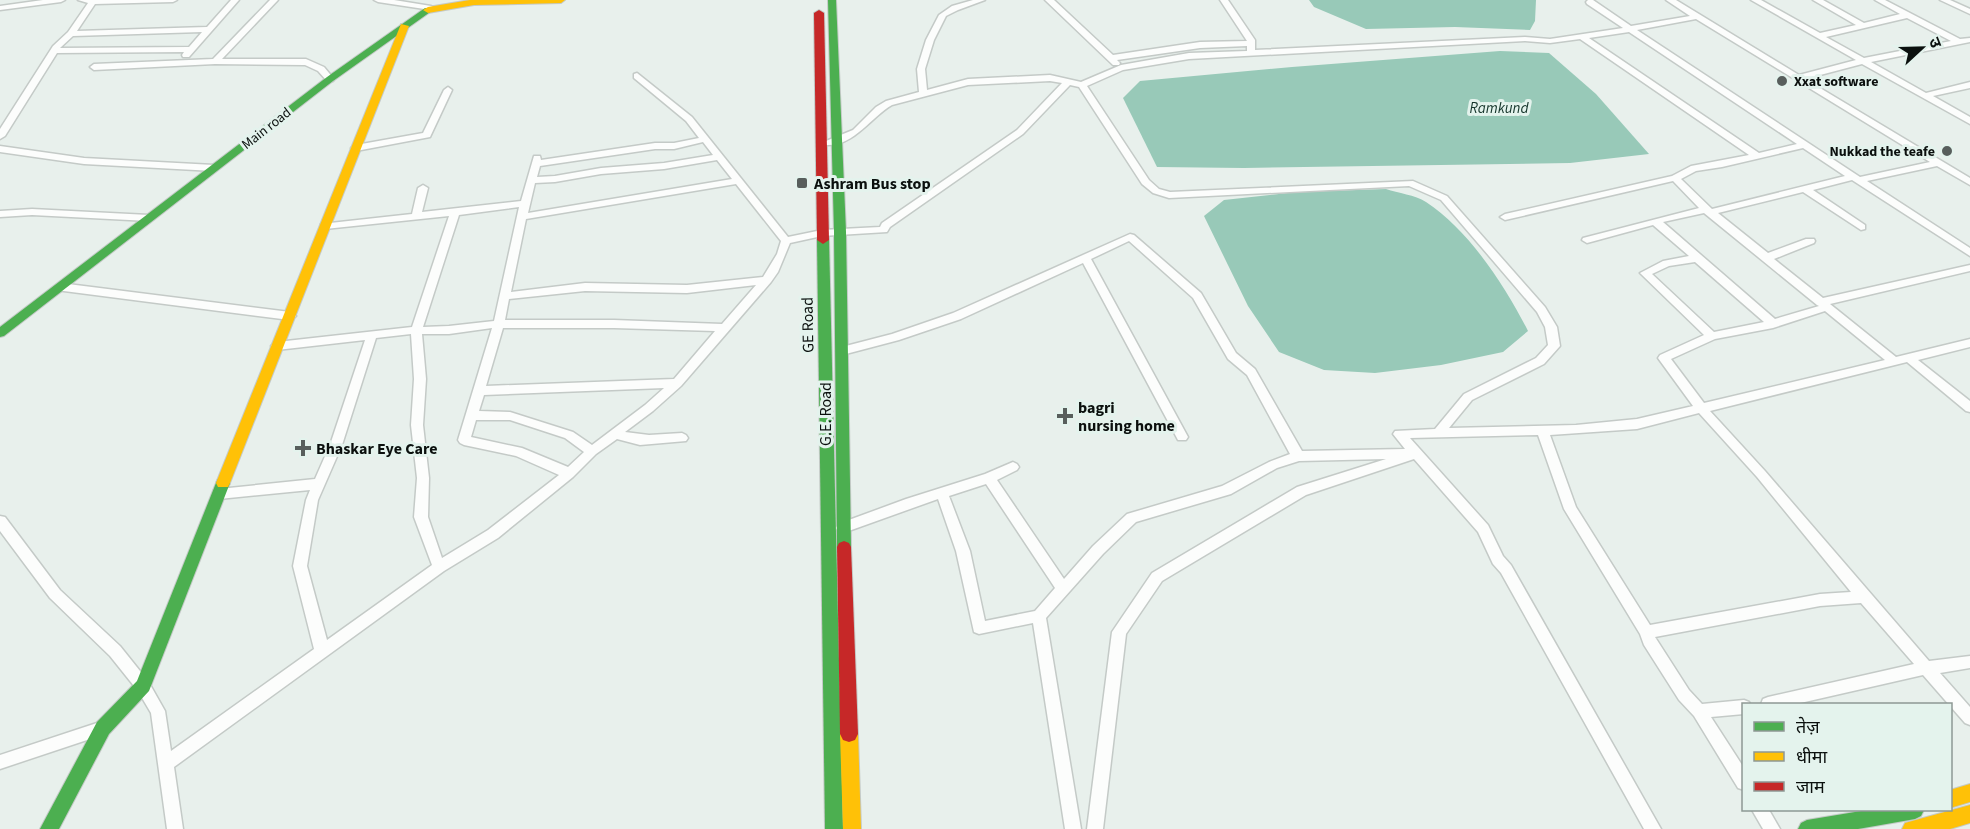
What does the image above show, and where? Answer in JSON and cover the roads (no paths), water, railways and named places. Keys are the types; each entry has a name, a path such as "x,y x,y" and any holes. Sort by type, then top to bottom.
{"main road":[{"name":"Main road","path":"0,333 330,79 431,8 474,2 561,0"},
{"name":"GE Road","path":"819,0 834,829"},
{"name":"G.E. Road","path":"832,0 840,232 843,528 852,829"},
{"path":"49,829 102,729 143,686 405,26"},
{"path":"1952,798 1970,793"},
{"path":"1807,829 1909,811"},
{"path":"1911,829 1970,814"}],"street":[{"path":"0,8 61,0"},
{"path":"82,0 173,0"},
{"path":"179,63 235,0"},
{"path":"215,61 274,0"},
{"path":"378,0 431,8"},
{"path":"923,93 921,69 930,40 943,15 955,8 981,0"},
{"path":"1049,0 1121,68"},
{"path":"1224,0 1251,47"},
{"path":"1670,0 1970,182"},
{"path":"1755,0 1970,121"},
{"path":"1817,0 1862,26"},
{"path":"1879,0 1959,42"},
{"path":"1944,0 1970,12"},
{"path":"0,136 55,51 71,34 94,1"},
{"path":"1590,2 1970,253"},
{"path":"1818,36 1908,15"},
{"path":"1111,58 1200,45 1408,47 1525,39 1550,40 1582,37 1696,17"},
{"path":"71,34 207,29"},
{"path":"1582,37 1757,156"},
{"path":"1798,78 1863,61 1970,40"},
{"path":"822,145 856,132 879,108 889,103 952,85 1050,78 1082,85 1121,68 1251,47"},
{"path":"55,51 192,49"},
{"path":"94,67 215,61 306,62 321,69 330,79"},
{"path":"637,76 670,102 706,139 786,241"},
{"path":"786,241 822,233 884,230 886,225 931,192 1020,132 1068,82"},
{"path":"1082,85 1145,182 1156,191 1169,195 1410,183 1444,198 1545,315 1551,327 1554,346 1540,361 1468,397 1439,432"},
{"path":"1927,95 1970,85"},
{"path":"356,148 427,135 448,90"},
{"path":"569,474 541,458 507,447 464,440 499,324 525,203 537,161 655,146 674,146 706,139"},
{"path":"1505,218 1675,178 1694,168 1805,144"},
{"path":"0,149 76,160 214,168"},
{"path":"531,180 664,166 719,157"},
{"path":"1587,240 1655,221 1854,178 1940,163"},
{"path":"1675,178 1708,210 1894,361"},
{"path":"522,217 738,181"},
{"path":"416,216 423,188"},
{"path":"1805,189 1861,227"},
{"path":"325,226 525,203"},
{"path":"0,214 32,212 149,218"},
{"path":"439,567 421,517 423,478 417,425 420,379 416,330 455,212"},
{"path":"1655,221 1773,324"},
{"path":"842,351 895,338 957,316 1130,237 1197,296 1232,356 1251,372 1298,456"},
{"path":"166,764 439,567 493,534 569,474 592,451 617,434 677,383 767,280 782,254 786,241"},
{"path":"1767,257 1810,241"},
{"path":"1085,257 1182,437"},
{"path":"1698,258 1667,263 1646,273 1712,336"},
{"path":"1970,268 1824,304 1773,324 1712,336 1664,358 1702,409 1761,474 1970,718"},
{"path":"506,296 585,288 687,289 767,280"},
{"path":"60,287 290,316"},
{"path":"278,346 416,330 433,333 499,324 610,323 725,328"},
{"path":"322,650 300,566 312,500 336,445 372,335"},
{"path":"1653,829 1483,530 1399,434 1542,430 1637,424 1970,343"},
{"path":"1909,358 1970,408"},
{"path":"479,391 677,383"},
{"path":"472,415 510,416 569,435 592,451"},
{"path":"1542,430 1570,509 1647,632 1649,641 1678,686 1699,711 1742,781"},
{"path":"617,434 632,438 682,438"},
{"path":"942,493 963,551 980,628 1039,616 1098,550 1132,518 1226,490 1273,465 1298,456 1417,454"},
{"path":"1095,829 1119,632 1157,577 1302,491 1417,454"},
{"path":"843,528 989,478 1013,467"},
{"path":"989,478 1064,589"},
{"path":"219,494 319,484"},
{"path":"0,521 55,594 115,651 143,686 158,711 176,829"},
{"path":"1647,632 1820,600 1864,597"},
{"path":"1039,616 1073,829"},
{"path":"1777,703 1927,668 1970,662"},
{"path":"1699,711 1742,707"},
{"path":"0,762 102,729"},
{"path":"1761,811 1772,829"}],"water":[{"path":"1309,0 1536,0 1535,21 1530,30 1455,27 1366,29 1314,7"},
{"name":"Ramkund","path":"1500,51 1549,53 1596,94 1649,154 1570,163 1244,168 1157,167 1123,98 1140,81"},
{"path":"1386,189 1426,202 1457,228 1497,278 1528,331 1503,352 1441,365 1375,373 1324,370 1279,352 1248,306 1204,216 1224,200 1296,192"}],"place":[{"name":"Xxat software","path":"1782,81"},
{"name":"Nukkad the teafe","path":"1947,151"},
{"name":"Ashram Bus stop","path":"802,183"},
{"name":"bagri nursing home","path":"1065,416"},
{"name":"Bhaskar Eye Care","path":"303,448"}]}
